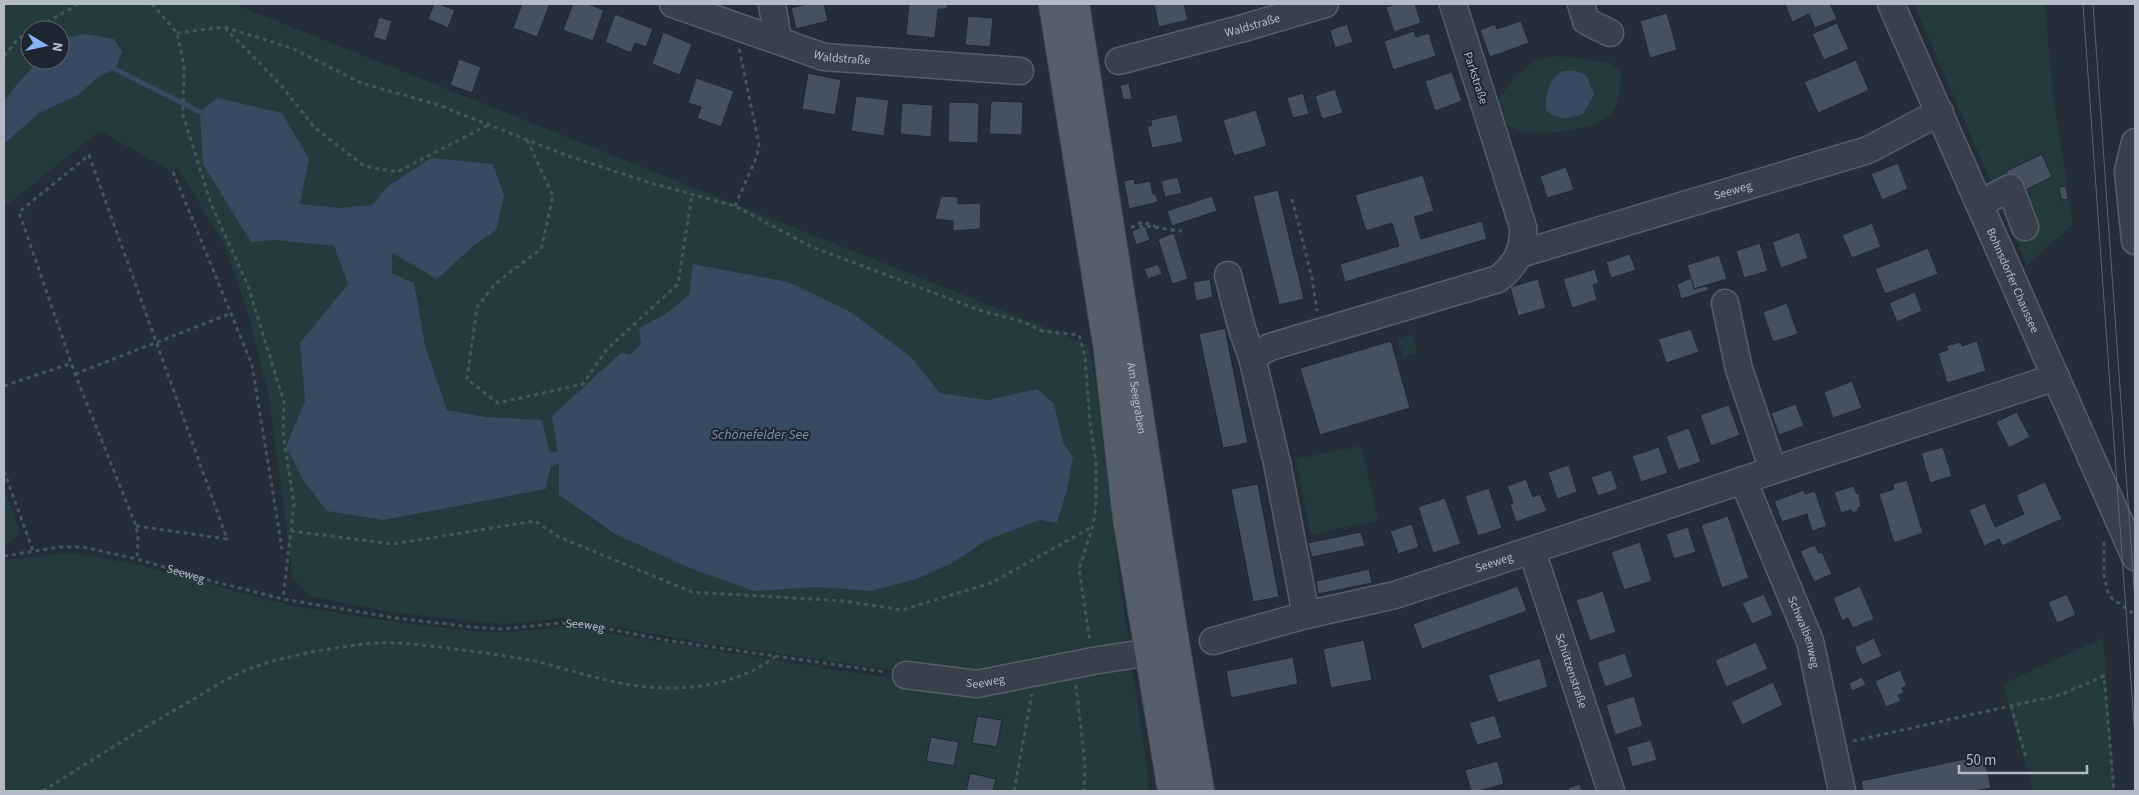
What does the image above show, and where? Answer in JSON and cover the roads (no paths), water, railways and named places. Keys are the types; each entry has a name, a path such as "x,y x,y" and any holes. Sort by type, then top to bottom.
{"main road":[{"name":"Am Seegraben","path":"1053,4 1097,277 1117,416 1127,518 1172,791"},
{"name":"Am Seegraben","path":"1075,4 1174,637 1200,791"}],"street":[{"name":"Waldstraße","path":"673,4 727,17 778,40 824,57 1020,71"},
{"path":"772,4 778,40"},
{"name":"Waldstraße","path":"1119,61 1325,4"},
{"name":"Parkstraße","path":"1453,4 1523,227 1524,240 1520,254"},
{"path":"1582,4 1586,21 1610,33"},
{"name":"Bohnsdorfer Chaussee","path":"1891,4 2135,557"},
{"name":"Seeweg","path":"1520,254 1868,150 1940,112"},
{"path":"2135,142 2128,171 2135,241"},
{"path":"1979,204 2010,188 2025,227"},
{"path":"1252,357 1270,347 1498,279 1508,272 1520,254"},
{"path":"1228,275 1242,329 1252,357 1277,464 1306,616"},
{"path":"1725,302 1739,369 1772,470"},
{"name":"Seeweg","path":"1213,641 1395,595 2056,377"},
{"name":"Schwalbenweg","path":"1743,480 1810,641 1842,791"},
{"name":"Schützenstraße","path":"1532,551 1611,791"},
{"name":"Seeweg","path":"906,675 977,684 1082,663 1150,652"}],"water":[{"path":"86,34 114,39 122,52 115,69 97,78 78,95 39,113 4,144 4,101 30,70 70,70 70,37"},
{"path":"1563,71 1576,71 1586,75 1594,94 1583,114 1563,118 1550,114 1546,110 1546,99 1551,82"},
{"name":"Schönefelder See","path":"217,98 282,113 309,159 300,204 339,208 372,205 387,187 431,158 493,164 504,196 496,230 472,247 437,279 392,253 392,273 414,283 425,345 447,410 486,417 542,420 549,452 558,452 552,416 622,352 630,355 641,344 639,328 664,315 689,295 693,264 788,282 849,311 911,357 940,393 987,400 1037,389 1054,404 1063,442 1073,457 1067,490 1057,523 1040,520 987,540 954,562 917,579 870,591 816,587 754,591 687,567 615,534 559,495 559,463 551,466 546,489 384,520 327,511 303,480 286,446 305,401 300,343 348,284 334,246 276,240 251,242 203,164 200,112"}],"waterway":[{"path":"115,69 200,112"}],"tram line":[{"path":"2083,4 2135,738"},
{"path":"2093,4 2135,601"}]}
